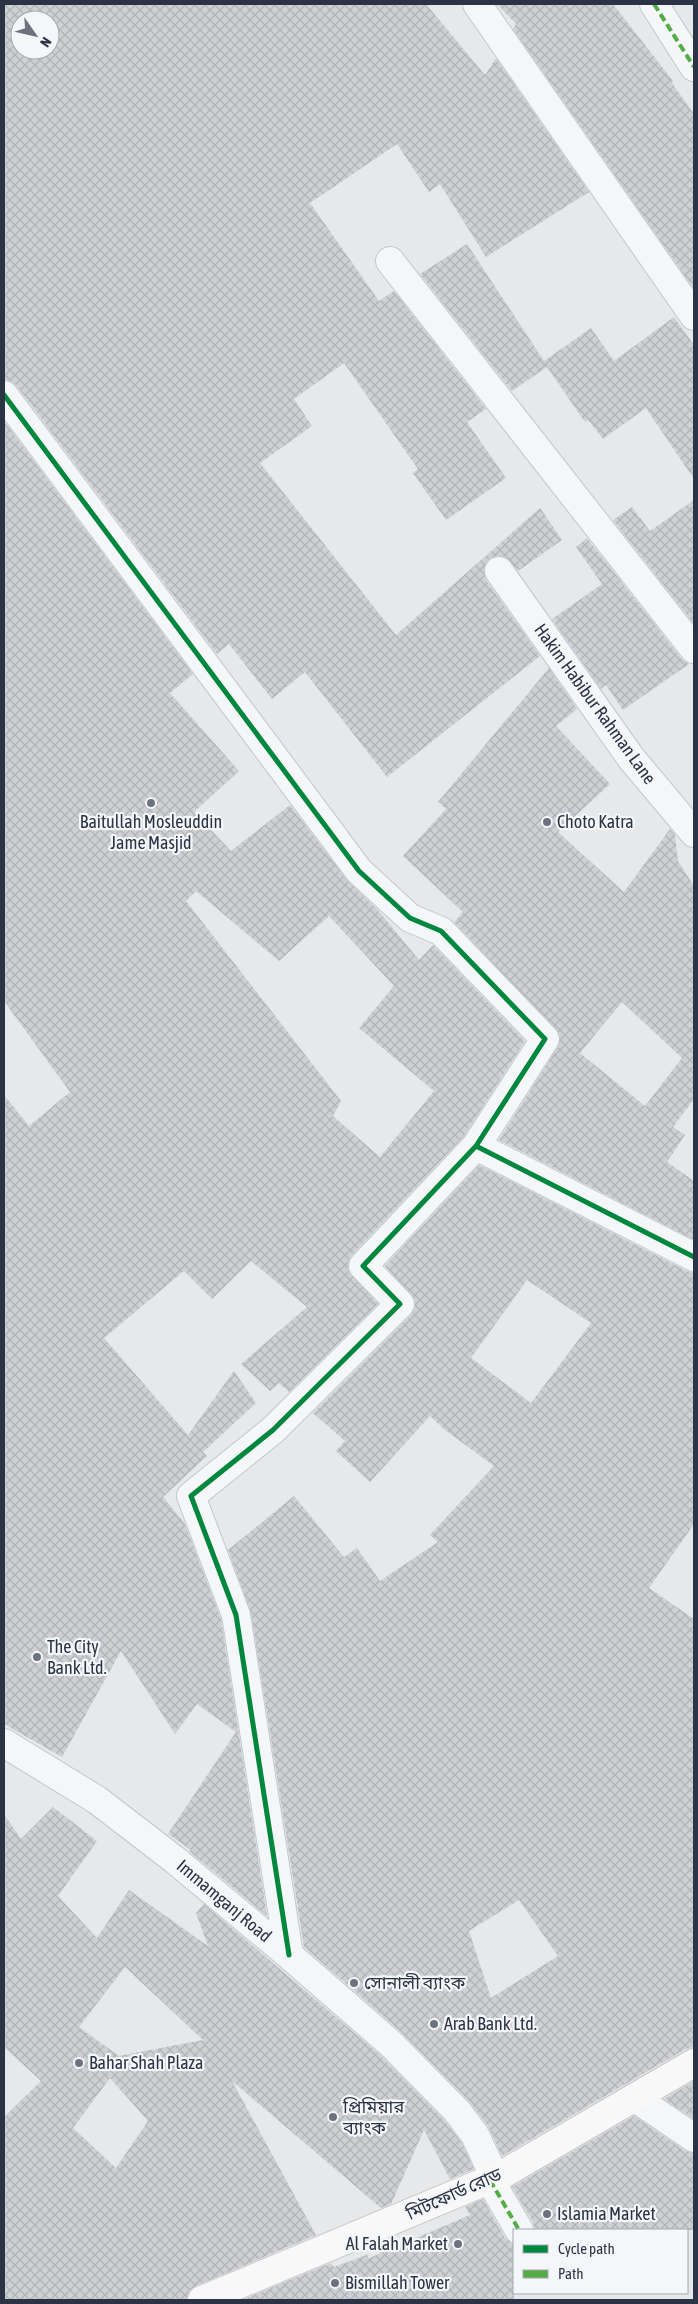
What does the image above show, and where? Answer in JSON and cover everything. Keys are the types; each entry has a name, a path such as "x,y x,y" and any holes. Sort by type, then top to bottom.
{"main road":[{"name":"মিটফোর্ড রোড","path":"202,2300 493,2178 694,2063"}],"street":[{"path":"477,4 694,316"},
{"path":"654,4 694,67"},
{"path":"390,261 694,649"},
{"path":"4,395 359,871 410,918 441,931 545,1039 476,1146 363,1266 400,1304 273,1430 191,1496 236,1615 289,1955"},
{"name":"Hakim Habibur Rahman Lane","path":"499,571 631,758 694,833"},
{"path":"476,1146 694,1257"},
{"name":"Immamganj Road","path":"4,1743 97,1800 175,1860 289,1955 390,2043 457,2111 476,2135 493,2178 518,2229"},
{"path":"634,2098 694,2138"}],"building":[{"path":"4,4 426,4 485,75 496,58 589,192 486,257 440,184 429,192 397,144 310,203 379,301 394,291 486,409 467,422 506,478 446,520 413,473 418,469 344,363 294,399 312,426 260,463 396,635 540,508 562,540 518,571 505,557 497,556 490,558 485,565 484,573 486,580 540,656 387,777 305,672 272,699 229,644 217,654 17,386 11,381 4,380"},
{"path":"497,4 613,4 673,81 672,83 694,114 694,289 513,29 516,24"},
{"path":"467,244 544,361 591,328 614,361 674,317 694,345 694,479 646,408 603,439 588,420 585,422 547,367 512,391 420,274"},
{"path":"4,421 193,674 170,693 239,771 194,812 231,851 290,805 347,880 377,909 419,960 433,945 525,1041 464,1136 351,1256 348,1270 378,1304 289,1392 279,1383 270,1391 241,1364 307,1307 251,1261 212,1299 184,1271 104,1338 188,1435 234,1371 256,1403 203,1452 207,1456 163,1497 185,1524 221,1619 267,1916 189,1851 191,1850 168,1834 236,1732 197,1704 175,1734 121,1651 62,1757 4,1724 4,1095 29,1126 70,1092 4,1001","holes":["196,891 279,961 329,916 394,986 359,1028 434,1091 380,1157 333,1116 341,1101 186,901"]},
{"path":"694,500 694,624 613,520 632,507 650,531"},
{"path":"587,538 682,659 689,664 623,710 606,685 601,689 552,619 602,584 576,547"},
{"path":"549,668 577,709 556,726 610,784 558,832 624,892 670,829 675,835 678,861 694,886 694,1099 673,1127 685,1135 667,1162 694,1181 694,1240 499,1140 558,1047 560,1034 454,922 463,912 403,856 446,809 438,802","holes":["622,1002 682,1058 645,1106 580,1053"]},
{"path":"479,1165 694,1273 694,1524 649,1588 694,1619 694,2047 686,2049 502,2156 488,2126 468,2100 400,2031 304,1947 251,1613 228,1550 294,1496 344,1557 357,1548 380,1581 438,1542 430,1535 494,1466 445,1430 430,1416 370,1482 336,1451 345,1441 313,1413 411,1315 415,1308 415,1300 385,1266","holes":["527,1280 591,1323 531,1403 471,1358","519,1900 558,1956 491,1998 469,1931"]},
{"path":"53,1807 97,1841 58,1896 97,1938 129,1890 208,1946 196,1913 204,1904 379,2054 445,2121 462,2143 474,2169 450,2179 424,2130 391,2204 381,2208 232,2081 316,2235 196,2286 189,2291 187,2300 4,2300 4,2117 41,2081 4,2047 4,1814 21,1839","holes":["125,1967 203,2040 119,2056 79,2027","110,2078 148,2121 116,2168 73,2128"]},
{"path":"694,2081 694,2119 664,2099"},
{"path":"634,2116 685,2151 694,2153 694,2230 535,2229 533,2222 512,2187"},
{"name":"Al Falah Market","path":"483,2199 505,2238 513,2243 514,2300 242,2300 331,2263 334,2267 369,2254 367,2259 470,2215 465,2207"}],"marked path":[{"path":"654,4 694,67"},
{"path":"490,2180 518,2229"}],"cycle path":[{"path":"4,395 359,871 410,918 441,931 545,1039 476,1146 694,1257"},
{"path":"289,1955 236,1615 191,1496 273,1430 400,1304 363,1266 476,1146"}],"place":[{"name":"Baitullah Mosleuddin Jame Masjid","path":"151,803"},
{"name":"Choto Katra","path":"547,822"},
{"name":"The City Bank Ltd.","path":"37,1657"},
{"name":"সোনালী ব্যাংক","path":"354,1983"},
{"name":"Arab Bank Ltd.","path":"434,2024"},
{"name":"Bahar Shah Plaza","path":"79,2063"},
{"name":"প্রিমিয়ার ব্যাংক","path":"333,2117"},
{"name":"Islamia Market","path":"547,2214"},
{"name":"Al Falah Market","path":"458,2244"},
{"name":"Bismillah Tower","path":"335,2283"}]}
